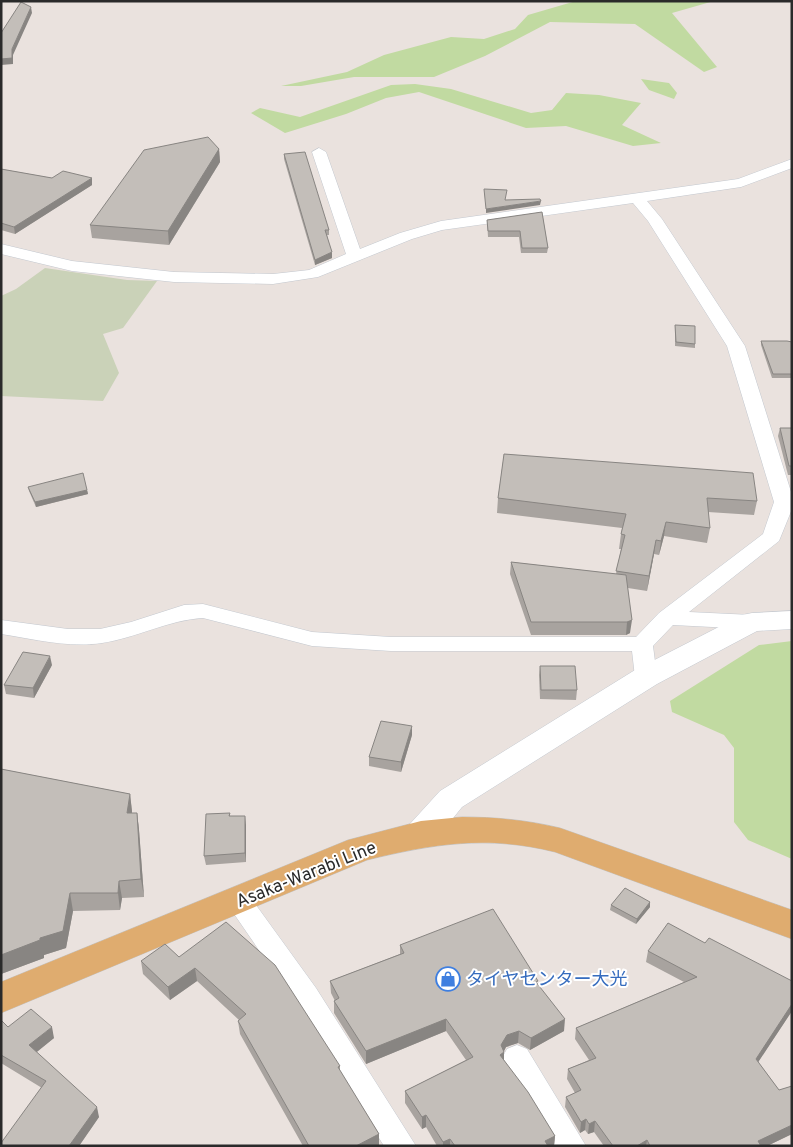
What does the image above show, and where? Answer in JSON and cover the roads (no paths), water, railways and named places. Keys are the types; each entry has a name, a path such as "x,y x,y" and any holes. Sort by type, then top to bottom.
{"main road":[{"name":"Asaka-Warabi Line","path":"1,998 239,901 360,849 421,834 462,830 492,830 536,835 560,841 792,925"}],"street":[{"path":"319,152 355,256"},
{"path":"1,249 36,259 72,266 174,276 273,279 312,274 406,236 441,226 741,183 792,164"},
{"path":"1,627 68,636 100,636 135,630 184,612 203,611 312,639 391,644 642,644 667,618 772,537 788,499 736,346 654,219 638,198"},
{"path":"667,618 752,622 792,620"},
{"path":"421,834 451,799 646,676 752,622"},
{"path":"642,644 646,676"},
{"path":"239,901 306,996 401,1146"},
{"path":"516,1058 571,1146"}],"place":[{"name":"タイヤセンター大光","path":"448,979"}]}
